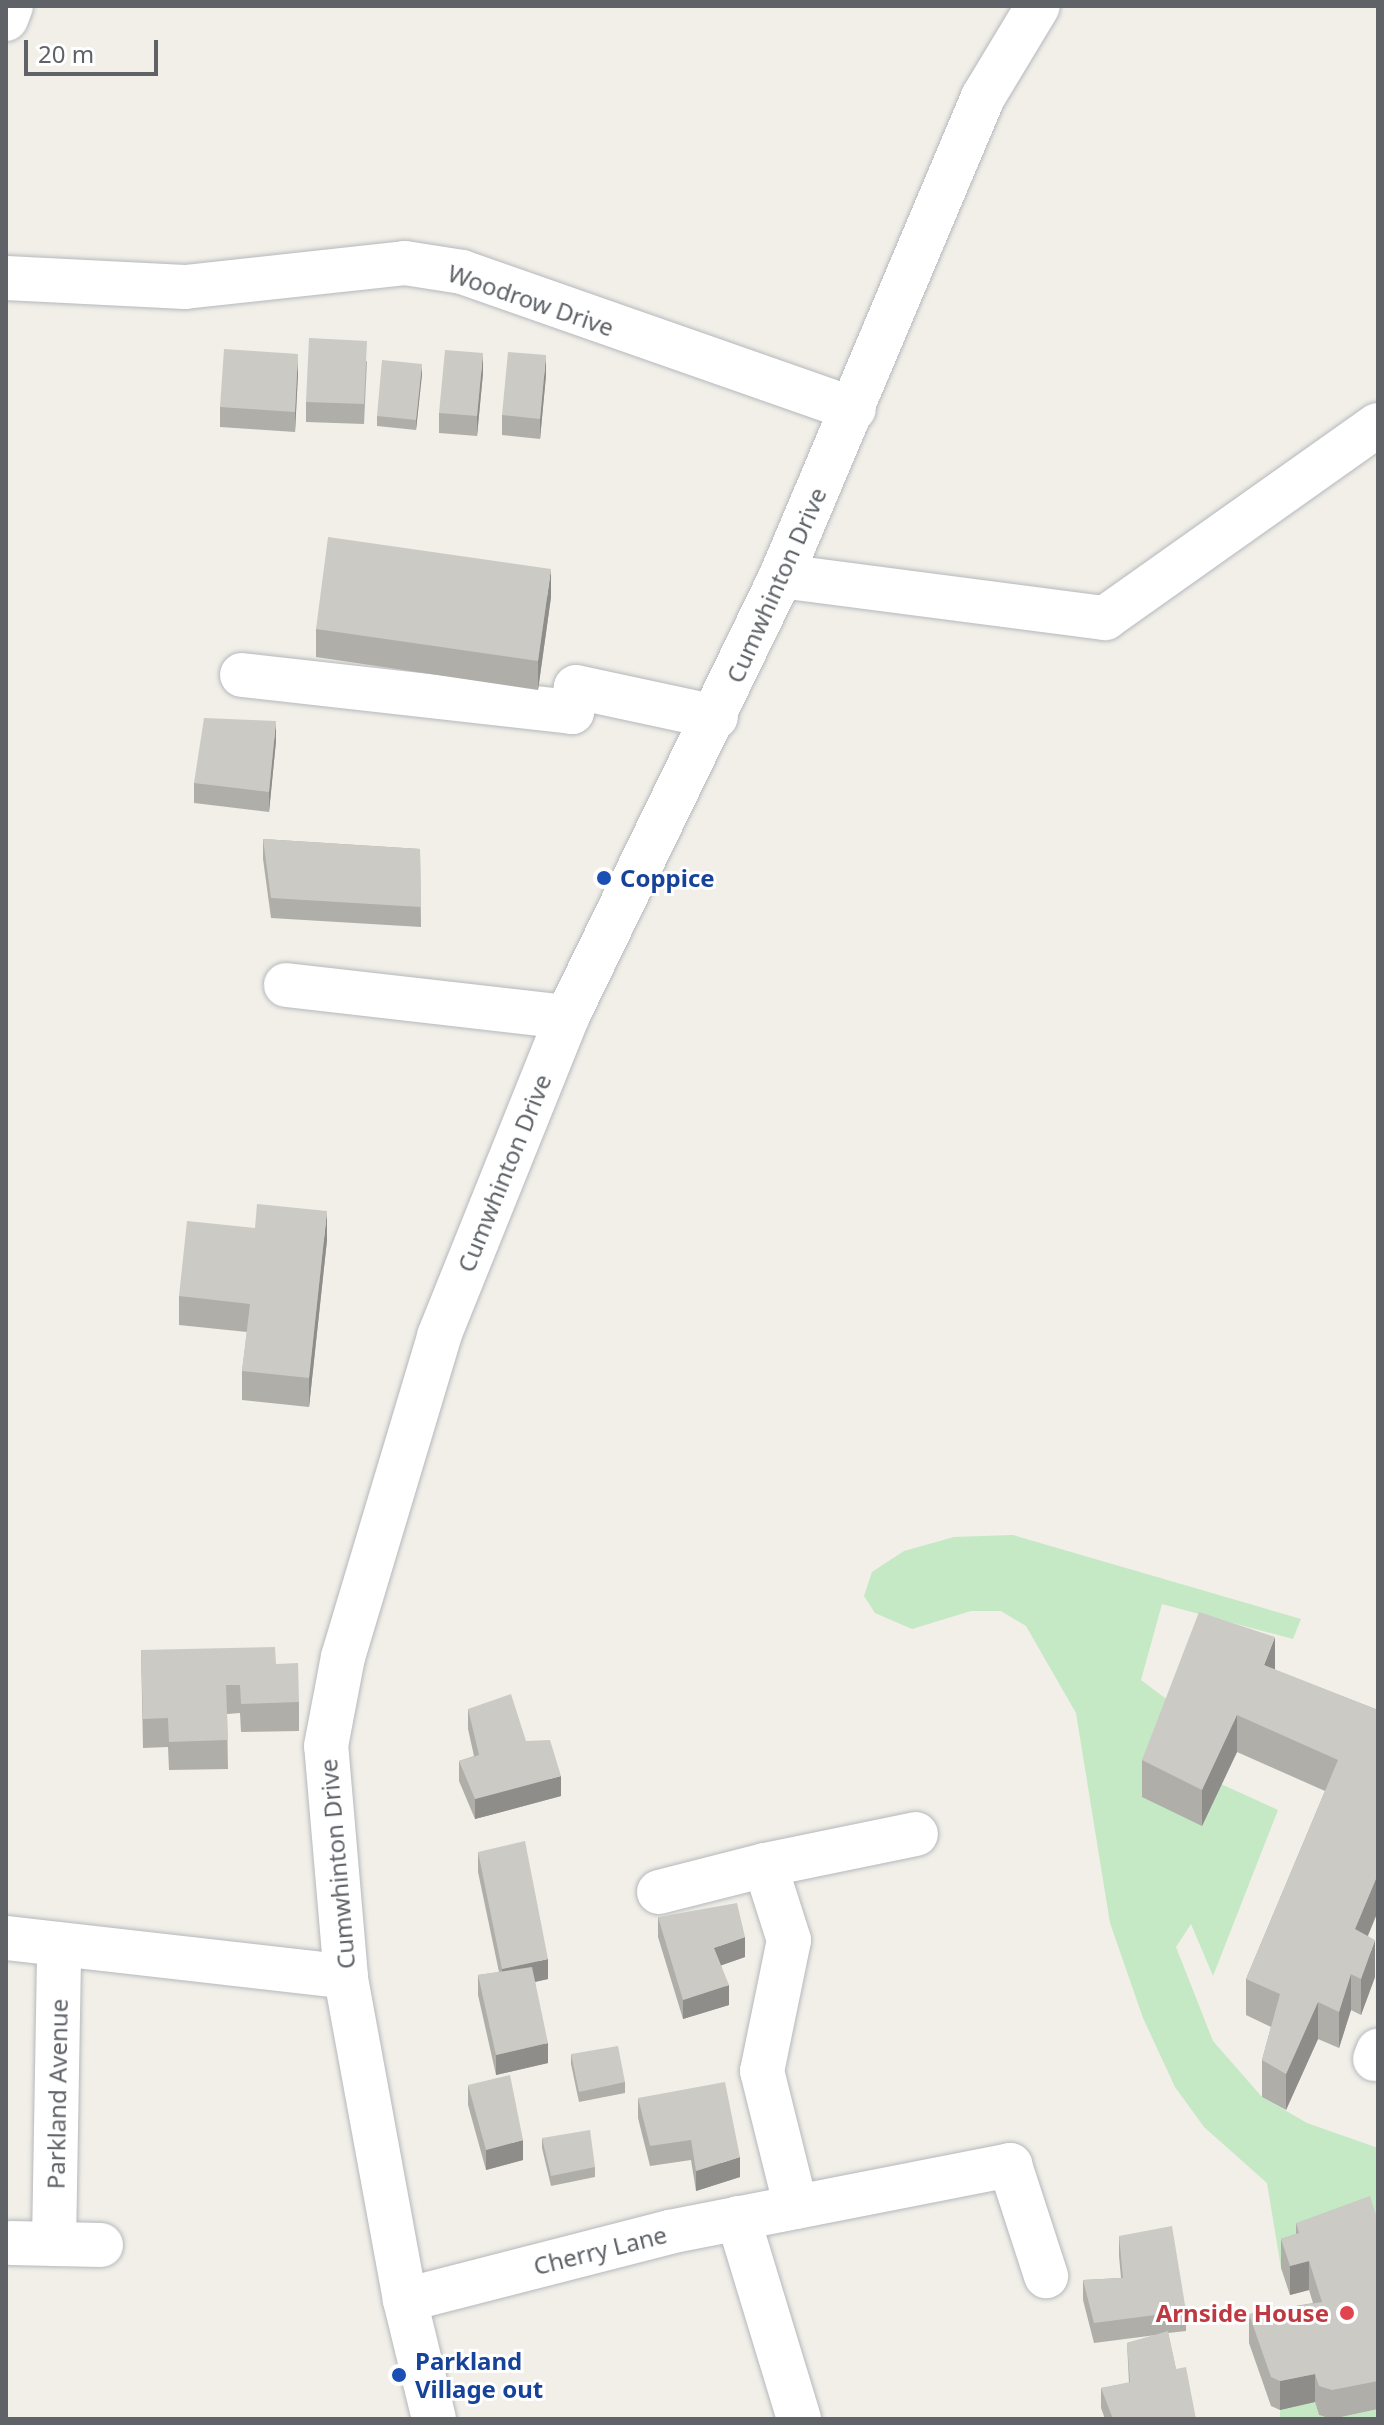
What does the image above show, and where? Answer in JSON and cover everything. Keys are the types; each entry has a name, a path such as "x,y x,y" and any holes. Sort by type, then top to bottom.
{"street":[{"path":"6,19 11,6"},
{"name":"Cumwhinton Drive","path":"434,2419 405,2300 346,1977 326,1746 343,1657 439,1336 567,1017 716,717 781,576 983,97 1038,6"},
{"name":"Woodrow Drive","path":"6,278 185,287 419,265 462,272 854,409"},
{"path":"781,576 1105,618 1378,425"},
{"path":"242,675 572,712 576,687 716,717"},
{"path":"286,985 567,1017"},
{"path":"659,1892 765,1865 916,1834"},
{"path":"765,1865 789,1940 762,2071 796,2207"},
{"path":"6,1938 346,1977"},
{"name":"Parkland Avenue","path":"54,2244 59,1945"},
{"name":"Cherry Lane","path":"405,2300 738,2218 1010,2165 1046,2276"},
{"path":"738,2218 799,2419"},
{"path":"11,2243 101,2245"}],"green space":[{"path":"1013,1535 1301,1619 1293,1639 1162,1604 1141,1680 1177,1707 1221,1784 1278,1810 1213,1976 1191,1924 1176,1947 1213,2041 1262,2097 1307,2123 1378,2148 1378,2250 1281,2268 1267,2183 1204,2127 1175,2087 1143,2018 1110,1923 1076,1713 1026,1626 1001,1611 971,1611 912,1629 875,1613 864,1596 872,1572 904,1551 954,1537"},
{"path":"1315,2402 1319,2415 1332,2419 1280,2419 1280,2410"},
{"path":"1378,2409 1378,2419 1332,2419"}],"building":[{"path":"309,338 367,341 364,404 306,402"},
{"path":"224,349 298,354 295,412 220,407"},
{"path":"445,350 483,353 477,416 439,413"},
{"path":"508,352 546,355 540,419 502,415"},
{"path":"382,360 422,364 416,420 377,416"},
{"path":"328,537 551,569 538,661 316,629"},
{"path":"204,718 276,721 269,792 194,783"},
{"path":"263,839 420,849 421,907 271,898"},
{"path":"257,1204 327,1211 309,1378 242,1371 250,1304 179,1296 187,1221 255,1228"},
{"path":"1199,1612 1275,1637 1264,1665 1378,1710 1378,1874 1355,1929 1375,1940 1361,1979 1351,1974 1339,2012 1318,2002 1286,2074 1262,2060 1280,1994 1246,1979 1338,1760 1237,1715 1202,1790 1142,1760"},
{"path":"275,1647 276,1664 298,1663 299,1702 241,1704 240,1685 226,1685 228,1740 169,1742 168,1718 143,1719 141,1650"},
{"path":"511,1694 526,1741 550,1740 561,1776 475,1799 459,1761 479,1755 468,1709"},
{"path":"525,1841 548,1959 502,1969 478,1852"},
{"path":"737,1903 745,1937 714,1948 729,1985 683,2000 658,1917"},
{"path":"532,1967 548,2043 496,2055 478,1975"},
{"path":"618,2046 625,2082 579,2092 571,2054"},
{"path":"510,2075 523,2140 486,2150 468,2085"},
{"path":"725,2082 740,2157 696,2171 691,2140 650,2146 638,2098"},
{"path":"590,2130 595,2167 551,2176 542,2138"},
{"name":"Arnside House","path":"1370,2196 1378,2221 1378,2381 1332,2390 1319,2386 1315,2374 1280,2381 1271,2377 1249,2314 1322,2302 1309,2261 1290,2266 1281,2239 1299,2233 1296,2223"},
{"path":"1172,2226 1186,2311 1094,2323 1083,2280 1123,2278 1119,2236"},
{"path":"1168,2331 1176,2369 1186,2367 1196,2419 1113,2419 1101,2388 1130,2382 1127,2343"}],"place":[{"name":"Coppice","path":"604,878"},
{"name":"Arnside House","path":"1347,2313"},
{"name":"Parkland Village out","path":"399,2375"}]}
